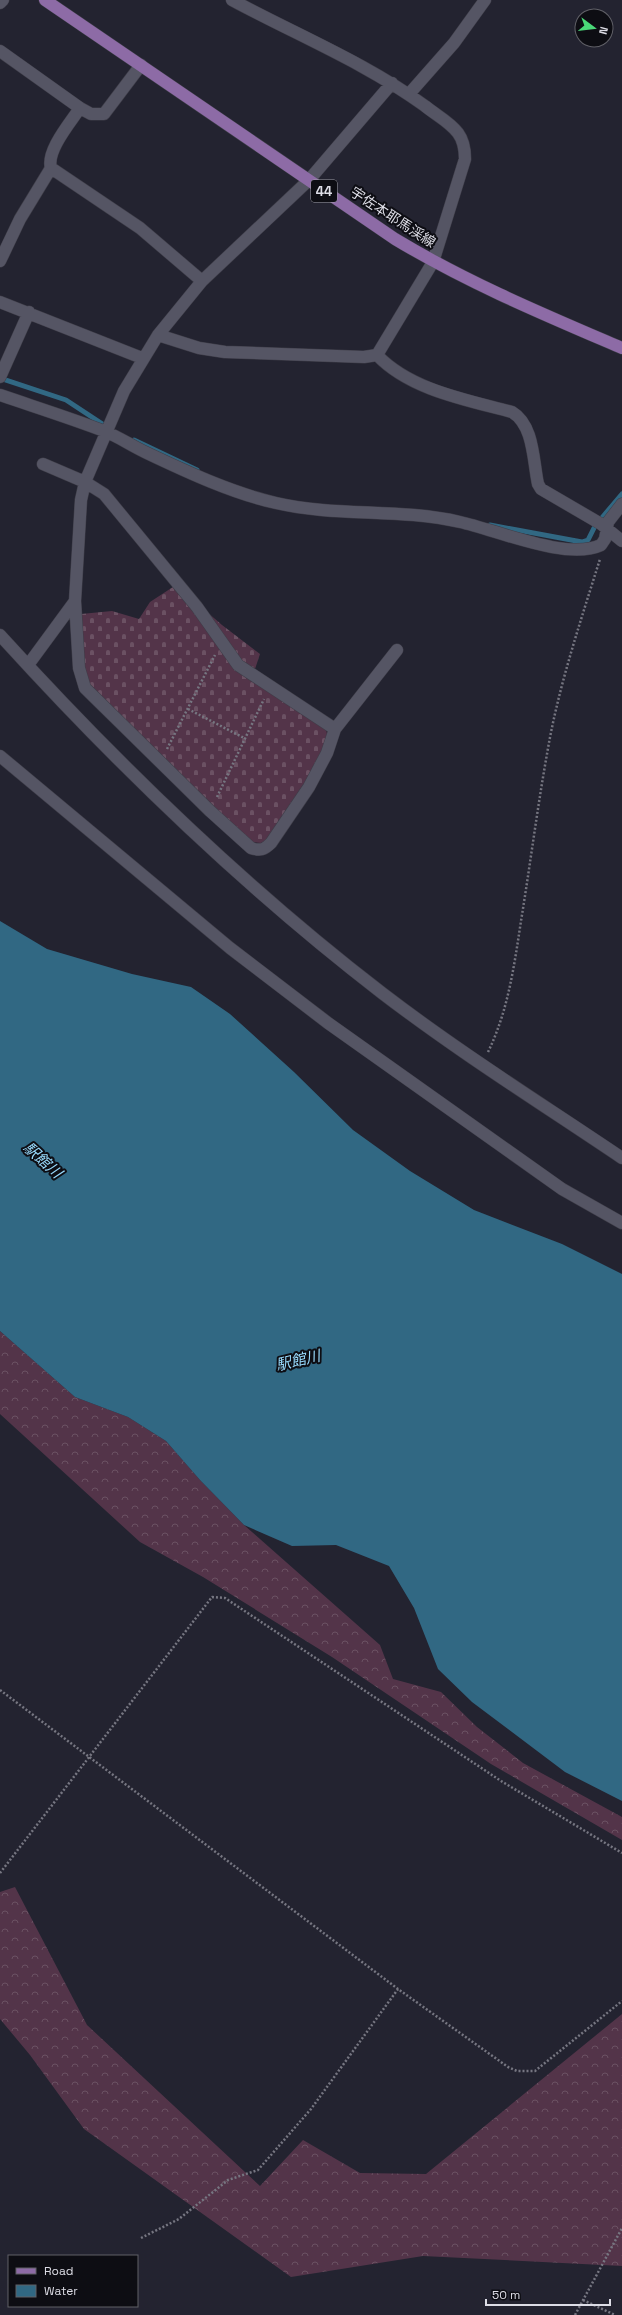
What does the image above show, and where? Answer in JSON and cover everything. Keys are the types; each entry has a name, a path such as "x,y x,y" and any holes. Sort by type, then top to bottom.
{"main road":[{"name":"宇佐本耶馬渓線","path":"45,0 309,180 433,262 489,290 622,348"}],"street":[{"path":"0,3 3,0"},
{"path":"158,335 199,348 225,352 364,357 376,355 433,262 461,174 465,150 459,134 452,126 392,83 232,0"},
{"path":"409,94 454,43 485,0"},
{"path":"0,51 80,108 91,114 104,114 141,65"},
{"path":"392,83 309,180 202,281 158,335 142,358 105,431 85,482 80,519 75,601 79,668 83,684 89,694 210,811 251,848 259,850 266,848 309,787 327,753 335,729 397,650"},
{"path":"0,261 20,219 51,168 50,163 54,149 80,108"},
{"path":"51,168 140,228 202,281"},
{"path":"0,302 29,312 142,358"},
{"path":"0,377 29,312"},
{"path":"376,355 386,365 432,389 512,412 520,417 529,435 538,484 541,489 606,528 622,541"},
{"path":"0,395 105,431 148,453 202,476 244,493 280,504 338,512 396,513 432,516 565,550 586,550 601,545 605,539 606,528 610,517 622,504"},
{"path":"43,464 85,482 104,494 180,585 238,665 335,729"},
{"path":"28,665 75,601"},
{"path":"0,635 133,776 248,883 383,993 434,1032 622,1158"},
{"path":"0,756 230,948 328,1023 562,1189 622,1223"}],"path":[{"path":"482,1063 498,1031 512,982 547,753 577,635 602,553 601,545"},
{"path":"160,763 222,643"},
{"path":"210,811 246,739 270,686"},
{"path":"188,709 246,739"},
{"path":"0,1873 88,1756 212,1597 225,1598 501,1782 622,1853"},
{"path":"0,1690 398,1989 508,2067 517,2071 535,2071 622,2001"},
{"path":"140,2238 179,2219 228,2180 258,2170 311,2109 398,1989"},
{"path":"575,2315 622,2228"},
{"path":"583,2300 615,2315"}],"green space":[{"path":"176,585 222,625 260,654 255,669 326,729 328,739 305,785 269,839 261,843 252,842 205,802 91,689 85,679 81,614 112,611 139,619 150,602"},
{"path":"0,1331 75,1397 128,1417 166,1441 200,1480 244,1525 380,1645 393,1679 441,1692 477,1727 523,1763 622,1817 622,1840 491,1764 332,1657 203,1577 140,1542 0,1414"},
{"path":"15,1887 87,2025 260,2186 303,2140 360,2173 426,2174 622,2014 622,2266 423,2256 291,2277 84,2129 30,2055 0,2019 0,1892"}],"water":[{"name":"駅館川","path":"0,921 47,949 132,974 191,987 230,1014 294,1072 353,1130 410,1171 474,1210 562,1244 622,1274 622,1801 565,1772 472,1702 438,1669 414,1608 389,1566 336,1545 292,1546 244,1525 200,1480 166,1441 128,1417 75,1397 0,1331"}],"waterway":[{"path":"0,378 66,400 107,427"},
{"path":"134,440 197,470"},
{"path":"490,525 582,542 588,540 595,526 622,494"}]}
